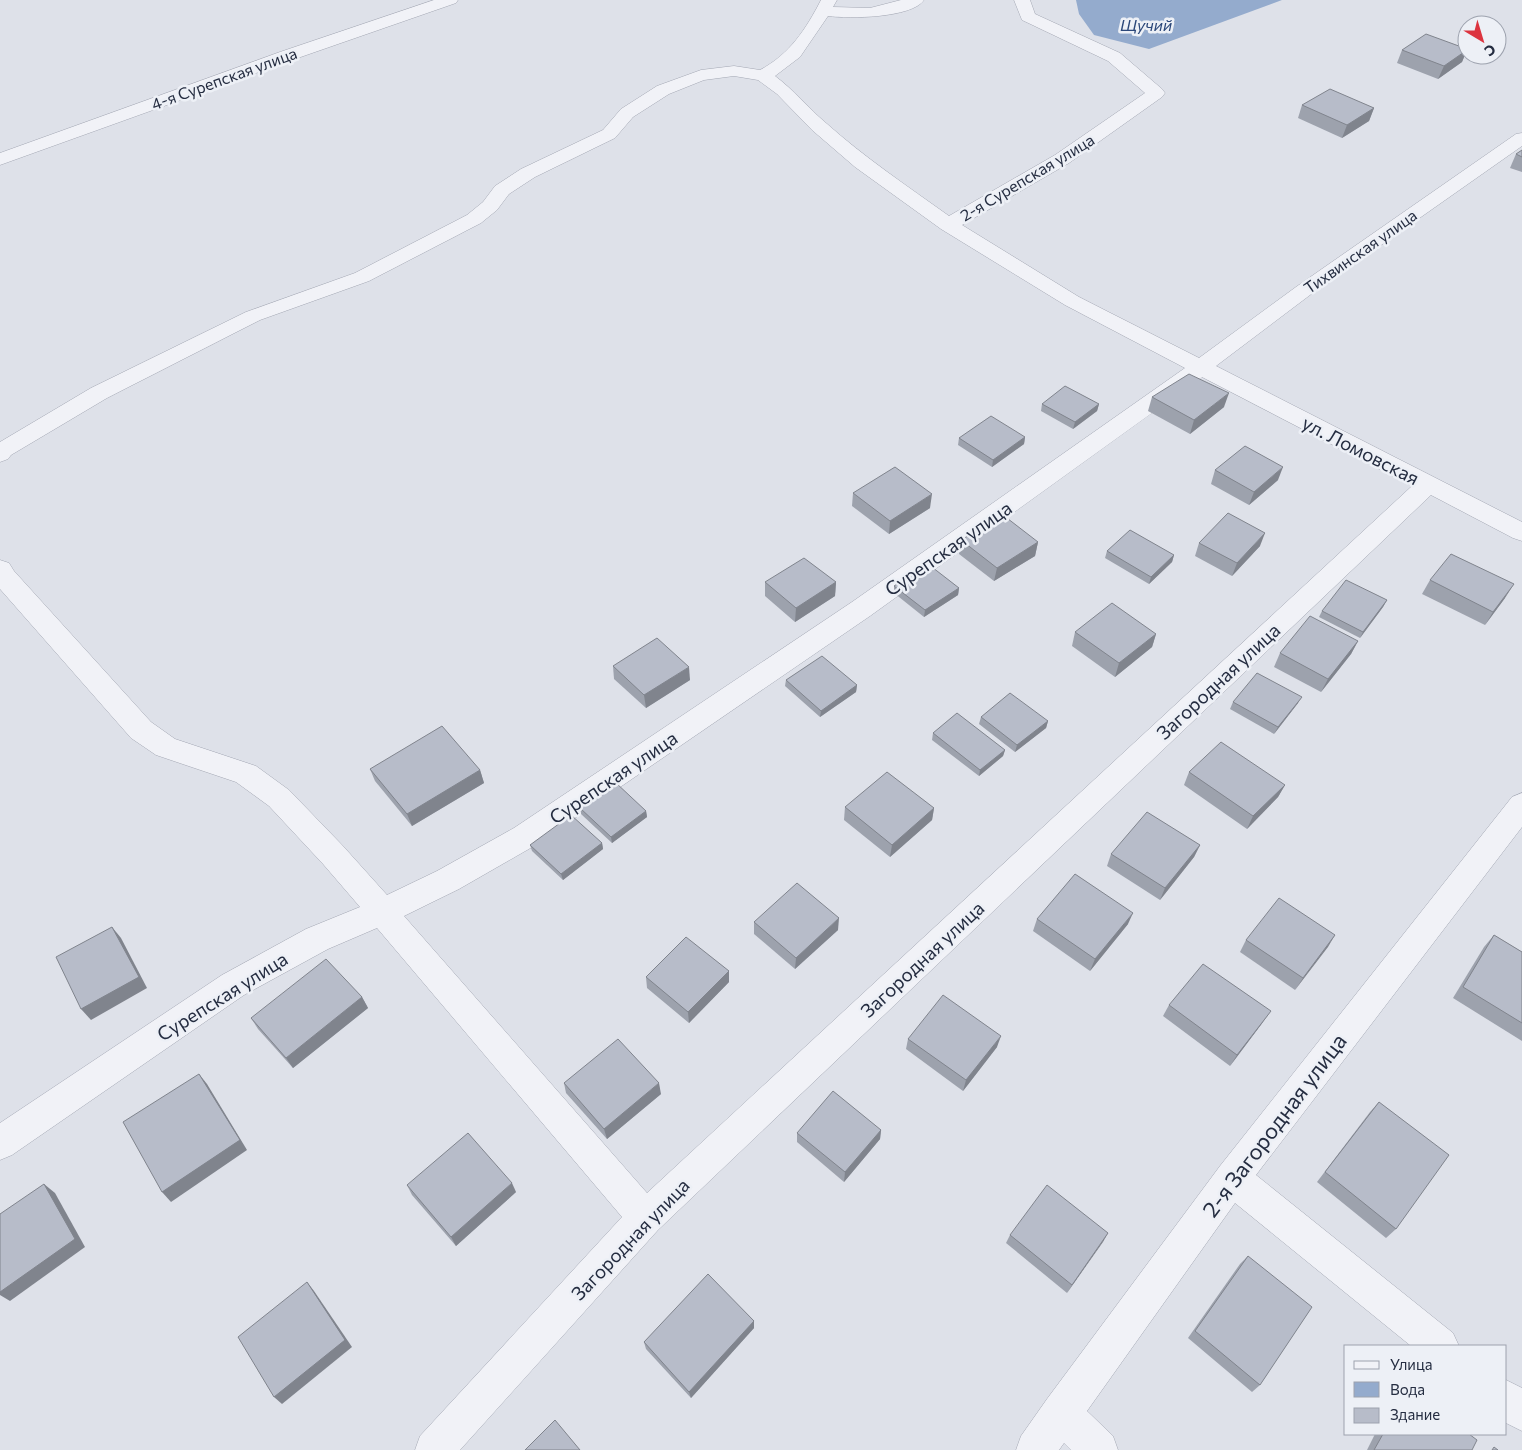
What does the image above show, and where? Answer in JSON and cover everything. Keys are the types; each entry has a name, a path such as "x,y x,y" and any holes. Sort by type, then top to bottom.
{"street":[{"name":"4-я Сурепская улица","path":"0,159 286,56 450,0"},
{"path":"763,76 782,66 794,55 804,43 826,6 859,15 872,14 916,0"},
{"name":"2-я Сурепская улица","path":"1022,0 1028,17 1114,57 1156,93 1062,159 948,225 1072,300 1201,367"},
{"path":"0,454 3,450 99,393 245,320 362,277 474,219 490,206 502,190 528,173 609,134 627,113 664,90 701,75 734,71 763,76 783,90 818,126 862,163 948,225"},
{"name":"Тихвинская улица","path":"1201,367 1303,291 1522,138"},
{"name":"ул. Ломовская","path":"1201,367 1522,532"},
{"name":"Сурепская улица","path":"0,1143 233,985 317,939 382,912 448,880 524,837 862,609 1201,367"},
{"name":"Загородная улица","path":"434,1450 646,1218 1428,484"},
{"path":"0,570 142,730 166,748 218,763 246,774 279,798 333,855 646,1218"},
{"name":"2-я Загородная улица","path":"1035,1450 1232,1178 1522,805"},
{"path":"1232,1178 1439,1345"},
{"path":"1507,1400 1522,1412"},
{"path":"1062,1413 1099,1450"}],"water":[{"name":"Щучий","path":"1076,0 1282,0 1149,49 1094,35 1079,14"}],"building":[{"path":"1426,34 1457,45 1457,57 1444,66 1402,50"},
{"path":"1330,89 1374,108 1347,125 1302,105"},
{"path":"1522,150 1522,157 1516,154"},
{"path":"1189,374 1229,393 1194,420 1152,397"},
{"path":"1065,386 1099,404 1075,422 1042,404"},
{"path":"991,416 1025,437 993,460 959,438"},
{"path":"1245,446 1283,467 1254,492 1215,470"},
{"path":"895,467 932,494 890,521 853,493"},
{"path":"1228,513 1265,533 1237,563 1199,543"},
{"path":"1003,515 1038,542 997,568 961,540"},
{"path":"1130,530 1174,555 1151,577 1107,551"},
{"path":"1451,554 1514,584 1493,612 1430,580"},
{"path":"804,558 836,582 796,608 765,582"},
{"path":"928,564 959,588 925,610 894,586"},
{"path":"1346,580 1387,600 1363,632 1322,611"},
{"path":"1112,603 1156,634 1119,663 1075,632"},
{"path":"1310,616 1358,641 1328,679 1280,653"},
{"path":"657,638 689,667 644,695 613,666"},
{"path":"822,656 857,685 821,711 786,680"},
{"path":"1257,673 1302,697 1278,727 1233,702"},
{"path":"1010,693 1048,721 1017,745 981,717"},
{"path":"957,713 1005,750 980,770 933,733"},
{"path":"442,726 480,770 407,814 370,769"},
{"path":"1221,742 1285,785 1253,816 1189,772"},
{"path":"887,772 934,808 892,845 845,807"},
{"path":"615,782 646,811 611,837 580,808"},
{"path":"1147,812 1200,845 1165,888 1111,854"},
{"path":"571,815 602,843 561,874 530,845"},
{"path":"1075,874 1133,913 1095,959 1037,919"},
{"path":"797,883 839,918 796,958 754,922"},
{"path":"1279,898 1335,935 1303,978 1246,940"},
{"path":"112,927 139,977 81,1009 56,957"},
{"path":"1494,935 1522,952 1522,1023 1463,987"},
{"path":"686,937 729,971 688,1012 646,977"},
{"path":"326,959 362,997 286,1058 251,1018"},
{"path":"1203,964 1271,1011 1237,1055 1169,1005"},
{"path":"943,995 1001,1036 966,1080 908,1039"},
{"path":"618,1039 659,1083 604,1129 564,1083"},
{"path":"199,1074 240,1140 162,1192 123,1122"},
{"path":"833,1091 881,1130 845,1172 797,1133"},
{"path":"1379,1102 1449,1155 1396,1229 1325,1172"},
{"path":"468,1133 512,1183 451,1237 407,1185"},
{"path":"44,1184 75,1239 0,1292 0,1214"},
{"path":"1047,1185 1108,1233 1072,1285 1010,1235"},
{"path":"1248,1256 1312,1307 1260,1385 1195,1331"},
{"path":"708,1274 754,1321 689,1392 644,1342"},
{"path":"307,1282 345,1340 274,1397 238,1337"},
{"path":"555,1420 580,1450 525,1450"},
{"path":"1382,1435 1470,1435 1477,1440 1472,1450 1374,1450"}]}
